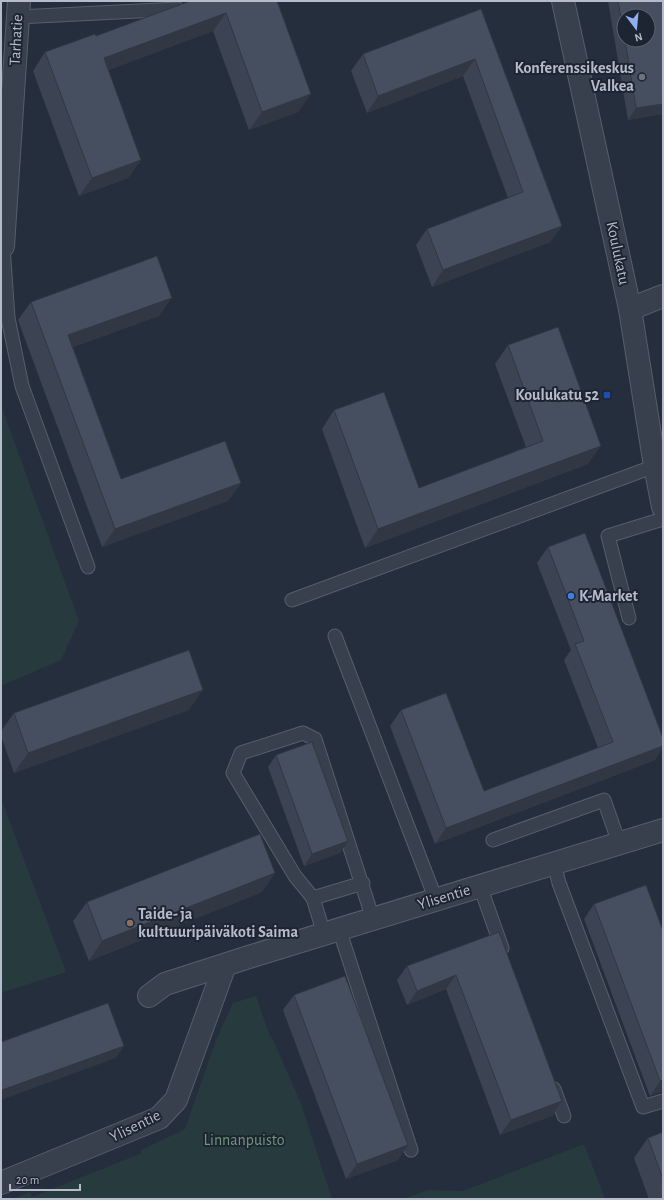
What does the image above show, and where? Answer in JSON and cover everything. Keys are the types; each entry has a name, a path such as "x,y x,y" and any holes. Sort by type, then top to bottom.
{"street":[{"name":"Koulukatu","path":"563,1 630,309 654,466 663,507"},
{"name":"Tarhatie","path":"3,246 18,9"},
{"path":"630,309 663,296"},
{"name":"Ylisentie","path":"149,996 165,984 332,931 663,830"},
{"name":"Ylisentie","path":"1,1183 159,1118 176,1100 225,965"}],"lane":[{"path":"18,9 178,9"},
{"path":"3,246 8,318 22,386 88,567"},
{"path":"292,600 654,466"},
{"path":"629,618 608,536 663,519"},
{"path":"335,636 436,900"},
{"path":"374,919 316,739 302,733 242,753 233,773 295,876 313,898 332,931 411,1150"},
{"path":"493,840 604,800 619,843"},
{"path":"554,863 559,883 644,1107 663,1101"},
{"path":"313,898 363,883"},
{"path":"480,886 508,963"},
{"path":"551,1080 564,1116"}],"green space":[{"path":"1,405 79,621 61,660 1,686"},
{"path":"1,798 66,972 1,993"},
{"name":"Linnanpuisto","path":"256,996 270,1036 272,1037 302,1106 332,1199 13,1199 30,1192 32,1197 142,1153 141,1150 185,1129 216,1040 233,1003"},
{"path":"584,1144 605,1199 403,1199 428,1190 463,1191"}],"building":[{"path":"190,1 277,1 311,94 262,112 226,13 104,58 141,160 92,178 45,52 95,34 96,36"},
{"path":"618,1 663,1 663,104 636,108 626,48 656,48 656,8 619,8"},
{"path":"481,9 562,226 443,270 427,229 523,192 475,59 378,96 363,54"},
{"path":"157,256 172,298 68,335 121,479 225,441 241,483 115,529 31,302"},
{"path":"558,327 601,446 378,529 334,410 384,392 419,488 543,441 508,345"},
{"path":"585,533 663,738 663,746 446,828 401,710 446,693 484,791 613,742 575,644 584,641 548,547"},
{"path":"189,650 203,690 28,753 14,713"},
{"path":"312,742 348,841 312,854 276,755"},
{"path":"260,834 275,873 102,941 87,902"},
{"path":"646,885 663,931 663,1080 660,1081 594,904"},
{"path":"499,932 562,1101 511,1120 456,975 417,991 407,966"},
{"path":"345,976 408,1145 357,1164 294,995"},
{"path":"108,1003 124,1046 2,1090 1,1042"},
{"path":"663,1132 663,1179 648,1138"}],"place":[{"name":"Konferenssikeskus Valkea","path":"642,77"},
{"name":"Koulukatu 52","path":"607,395"},
{"name":"K-Market","path":"571,596"},
{"name":"Taide- ja kulttuuripäiväkoti Saima","path":"130,923"}]}
